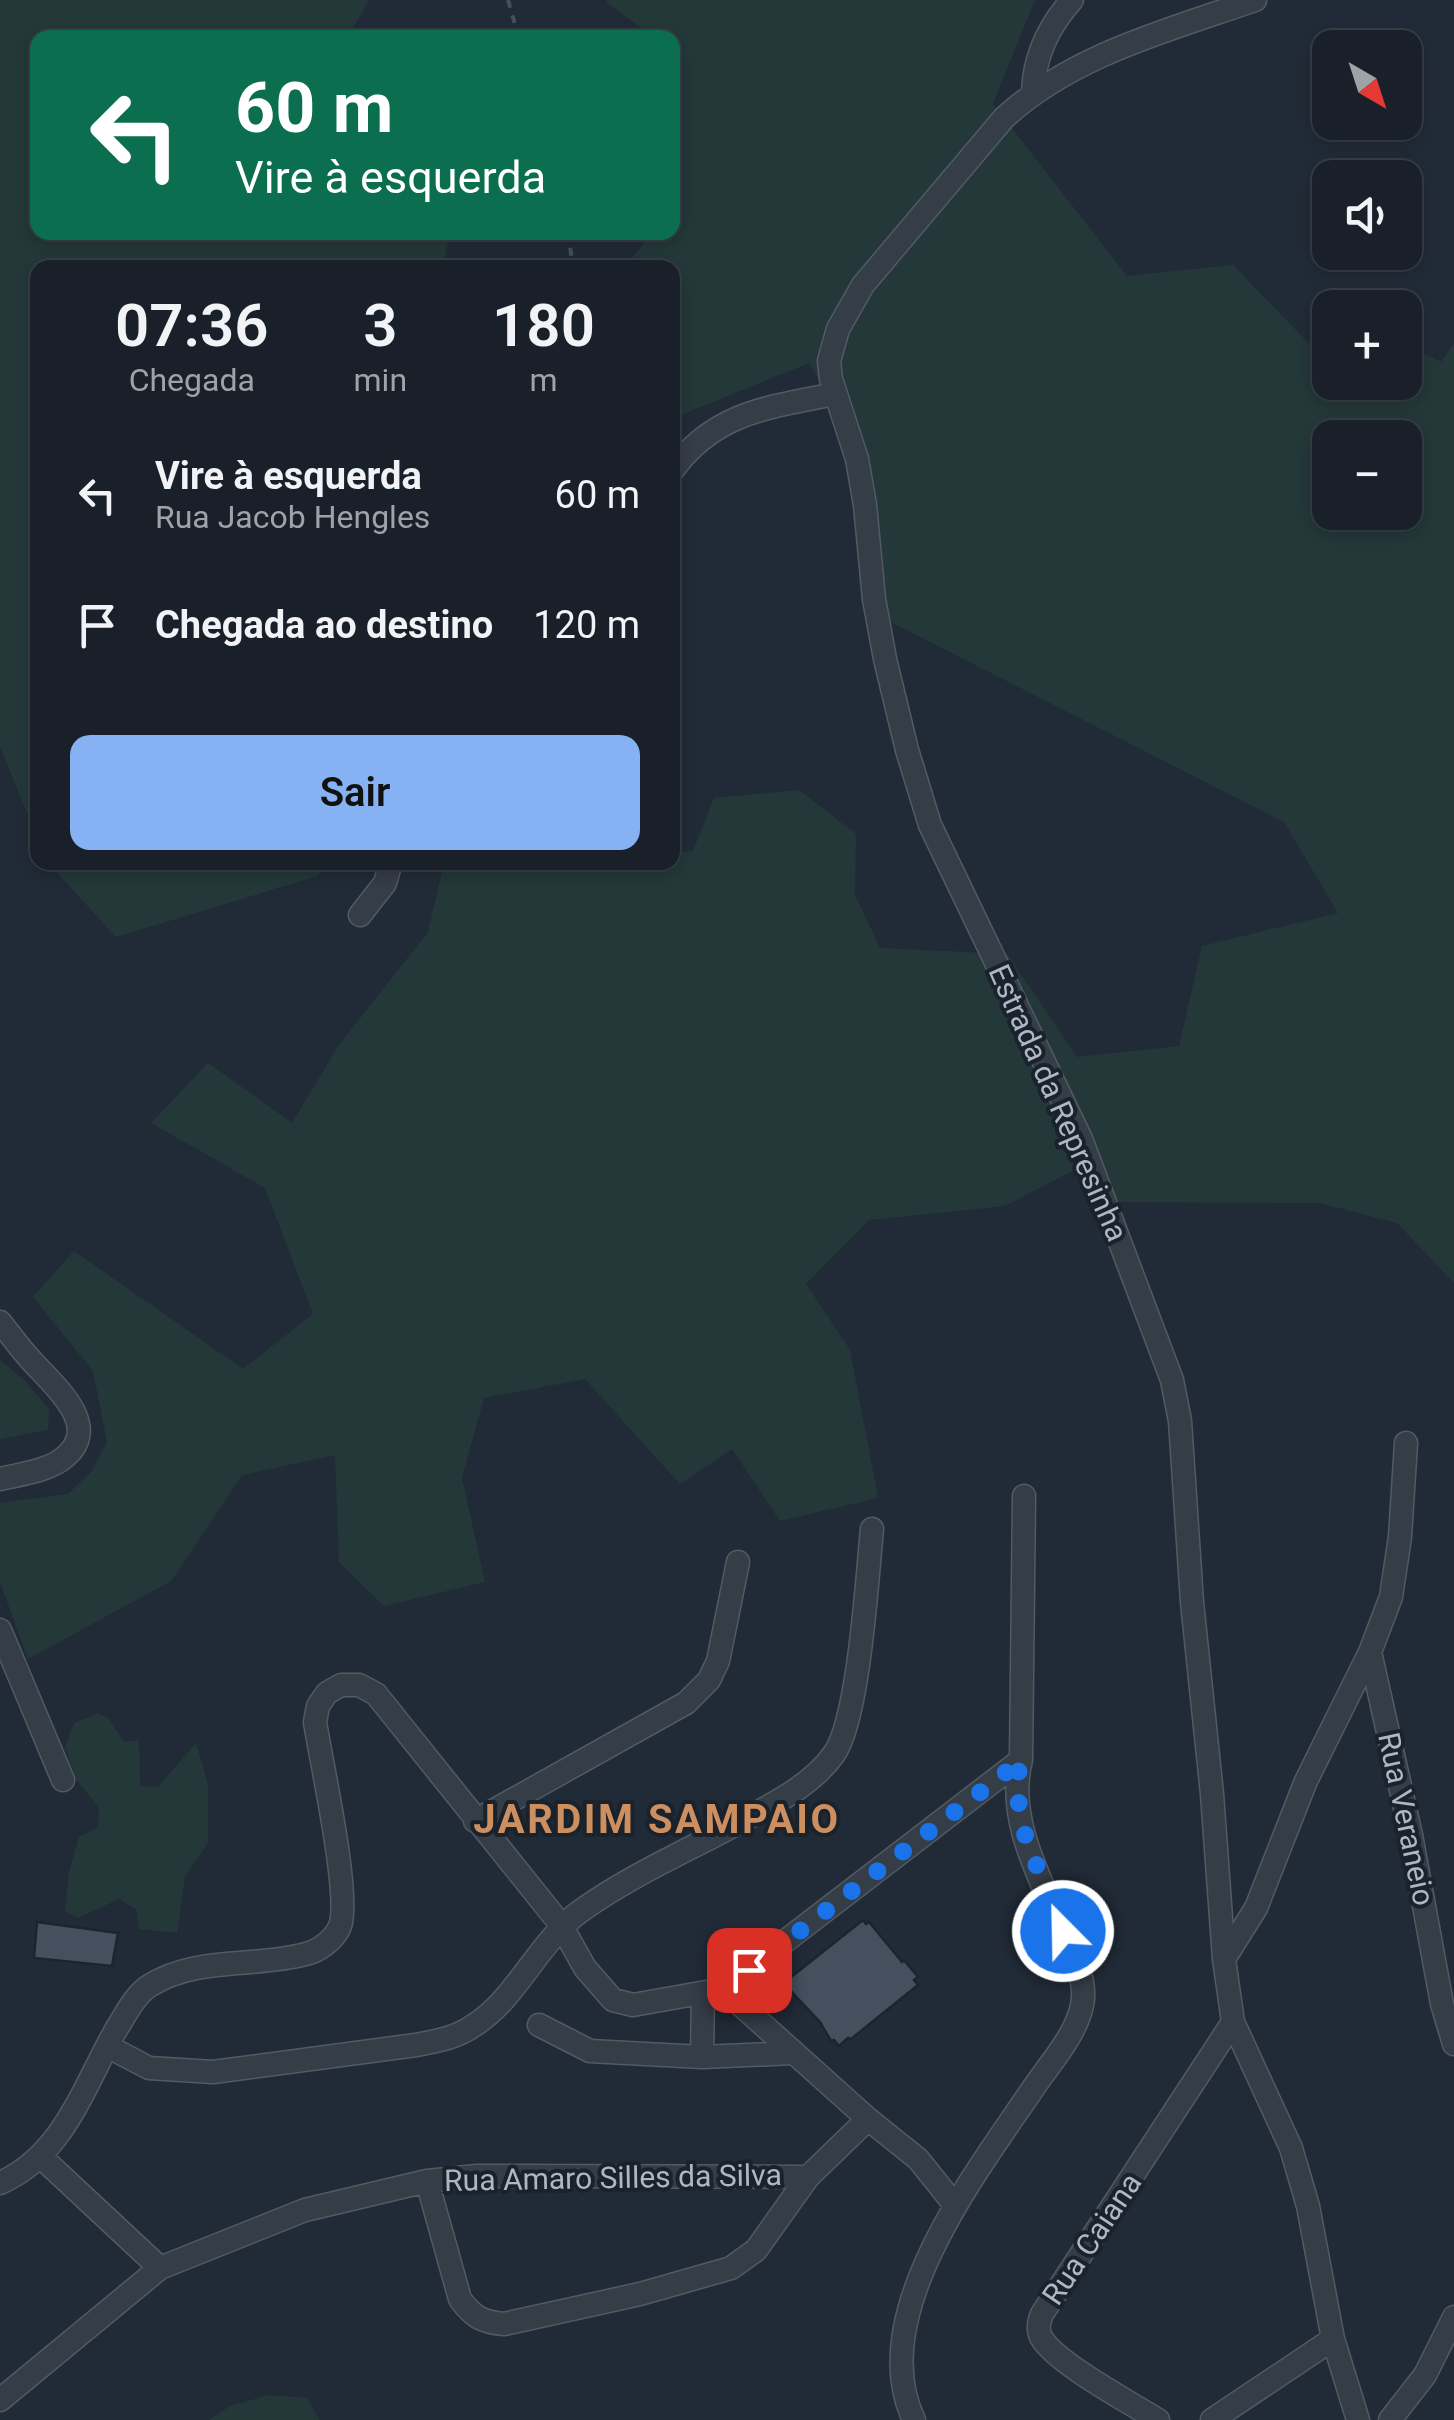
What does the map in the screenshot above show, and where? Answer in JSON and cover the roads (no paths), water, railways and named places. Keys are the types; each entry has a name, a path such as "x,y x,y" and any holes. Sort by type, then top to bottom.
{"street":[{"path":"1033,94 1040,50 1053,22 1072,0"},
{"name":"Estrada da Represinha","path":"1255,0 1121,49 1033,94 1004,118 862,285 838,329 829,360 835,394 857,459 884,658 930,825 1082,1139 1172,1380 1180,1421 1192,1602 1233,2022 1291,2148 1308,2206 1332,2339 1358,2420"},
{"path":"680,462 703,438 749,412 835,394"},
{"path":"360,916 385,883 389,870"},
{"path":"0,1322 67,1398 77,1416 75,1446 68,1455 55,1464 0,1479"},
{"name":"Rua Veraneio","path":"1224,1959 1256,1908 1306,1781 1370,1652 1391,1597 1400,1537 1406,1442"},
{"path":"914,2420 903,2382 902,2342 923,2270 954,2204 1072,2031 1085,1988 1026,1839 1015,1784 1022,1760 1024,1496"},
{"path":"107,2046 149,2068 213,2072 446,2040 472,2027 490,2014 561,1925 614,1891 783,1798 814,1776 835,1753 848,1718 872,1530"},
{"path":"475,1821 686,1702 708,1680 718,1661 738,1562"},
{"path":"0,1630 63,1780"},
{"name":"Rua Veraneio","path":"1370,1652 1412,1835 1442,2004 1454,2044"},
{"path":"0,2183 41,2157 60,2134 130,2006 147,1987 197,1968 308,1954 339,1930 342,1895 315,1722 318,1706 327,1692 341,1685 359,1684 376,1694 395,1714 475,1821 561,1925 585,1968 613,2000 633,2005 713,1991 1022,1760"},
{"path":"713,1991 794,2053 918,2158 954,2204"},
{"path":"702,2058 713,1991"},
{"name":"Rua Caiana","path":"1158,2420 1073,2367 1050,2348 1040,2336 1038,2326 1042,2314 1233,2022"},
{"path":"539,2024 590,2051 702,2058 794,2053"},
{"path":"427,2181 460,2299 472,2315 504,2324 640,2294 731,2268 756,2250 808,2176 868,2119"},
{"path":"41,2157 160,2268"},
{"name":"Rua Amaro Silles da Silva","path":"0,2400 160,2268 305,2210 427,2181 538,2173 808,2176"},
{"path":"1390,2420 1425,2375 1454,2317"},
{"path":"1212,2420 1332,2339"}],"district":[{"name":"JARDIM SAMPAIO","path":"657,1819"}]}
